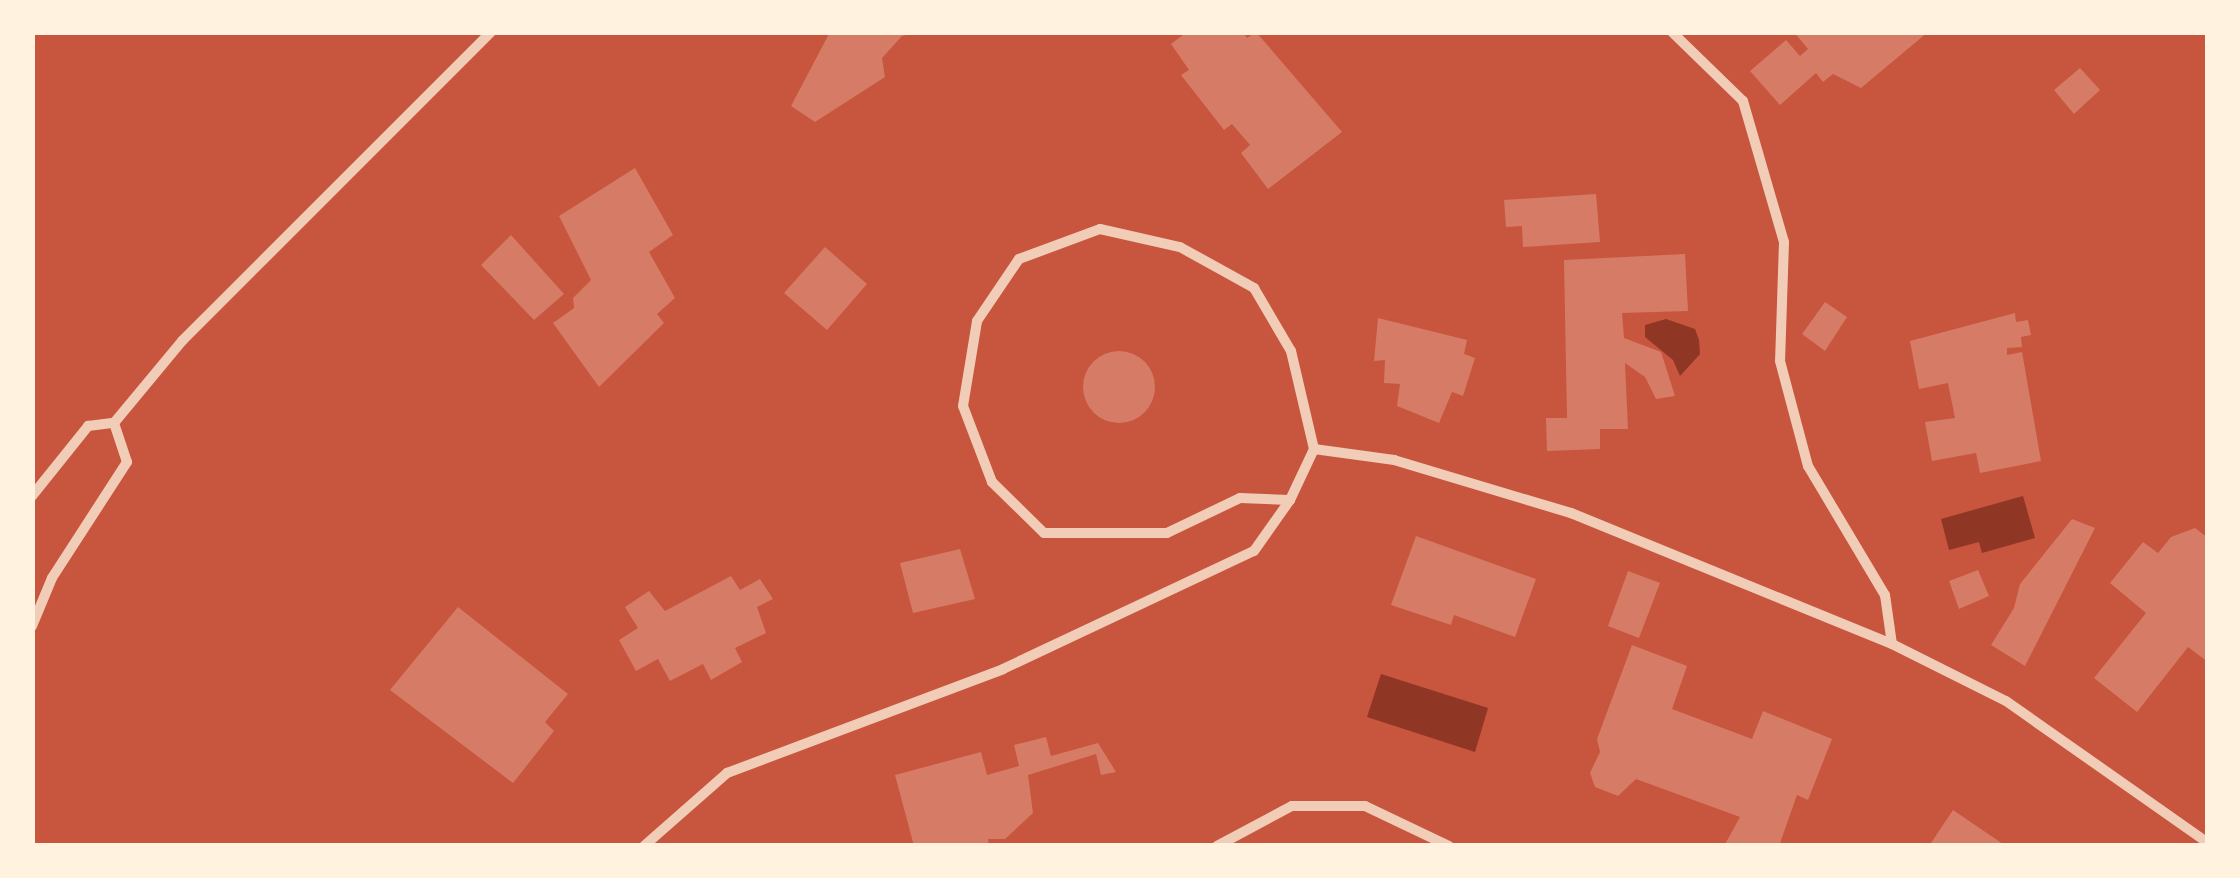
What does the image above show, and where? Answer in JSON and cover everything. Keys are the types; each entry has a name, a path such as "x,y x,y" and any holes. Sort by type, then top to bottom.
{"street":[{"path":"32,496 88,426 114,423 182,341 491,32"},
{"path":"1672,32 1743,102 1784,242 1780,360 1808,466 1886,595 1892,644"},
{"path":"644,846 727,773 1003,668 1185,589 1254,551 1290,500 1314,448 1291,351 1254,288 1180,246 1100,228 1018,259 977,321 963,406 992,482 1044,533 1167,533 1240,498 1290,500"},
{"path":"32,626 52,578 127,462 114,423"},
{"path":"1314,448 1394,460 1571,513 1892,644 2006,701 2208,842"},
{"path":"1218,846 1292,806 1364,806 1449,846"}],"shaded area":[{"path":"1666,319 1695,329 1699,340 1700,354 1680,376 1673,360 1645,337 1645,325"},
{"path":"2023,496 2035,538 1982,553 1979,542 1949,550 1941,519"},
{"path":"1381,674 1488,708 1475,752 1367,717"}],"building":[{"path":"830,32 919,32 902,36 882,58 885,77 815,122 791,106"},
{"path":"1187,32 1243,32 1247,38 1256,32 1342,132 1268,189 1241,153 1250,145 1232,124 1224,130 1181,75 1189,70 1171,44"},
{"path":"1794,32 1928,32 1861,88 1833,74 1823,82 1816,73 1780,105 1750,71 1786,40 1800,56 1808,49"},
{"path":"2080,68 2100,90 2074,114 2054,90"},
{"path":"635,168 673,235 649,252 675,298 657,314 664,323 599,387 553,323 574,308 573,298 591,280 559,216"},
{"path":"1596,194 1600,242 1523,247 1522,226 1506,227 1504,200"},
{"path":"511,235 564,294 534,320 481,265"},
{"path":"825,247 867,284 827,330 784,293"},
{"path":"1685,254 1688,311 1622,313 1624,338 1661,352 1675,396 1656,399 1645,377 1625,363 1628,429 1600,429 1600,449 1547,451 1546,418 1567,418 1564,260"},
{"path":"1825,302 1847,317 1825,351 1802,334"},
{"path":"2015,313 2016,322 2028,320 2031,335 2021,337 2022,347 2007,348 2007,355 2022,352 2041,461 1980,473 1976,453 1932,461 1925,422 1955,418 1948,383 1919,389 1910,341"},
{"path":"1378,318 1467,340 1464,354 1475,358 1463,396 1452,392 1439,423 1397,406 1400,384 1384,383 1385,360 1374,361"},
{"path":"1119,351 1145,361 1155,387 1145,413 1119,423 1093,413 1083,387 1093,361"},
{"path":"2072,519 2095,528 2025,666 1991,645 2014,608 2020,584"},
{"path":"2195,528 2208,538 2208,662 2188,647 2137,712 2094,678 2146,613 2110,583 2143,542 2158,553 2171,537"},
{"path":"1416,536 1536,579 1515,637 1454,615 1451,625 1391,605"},
{"path":"960,549 975,599 913,613 900,563"},
{"path":"1978,570 1989,596 1959,609 1949,581"},
{"path":"1628,571 1660,583 1639,638 1608,626"},
{"path":"731,576 740,590 760,579 773,599 757,607 766,633 735,648 742,662 711,680 703,664 670,681 658,659 636,671 619,640 638,628 625,607 649,591 665,611"},
{"path":"458,607 568,694 545,722 554,731 513,783 390,690"},
{"path":"1632,645 1687,666 1672,709 1752,739 1763,711 1832,739 1808,800 1797,795 1779,846 1724,846 1740,817 1636,779 1618,796 1595,787 1590,773 1600,752 1597,739"},
{"path":"1046,737 1051,756 1098,743 1116,772 1101,775 1096,754 1028,775 1033,813 1005,839 988,839 989,846 914,846 895,775 981,752 987,775 1019,766 1014,745"},
{"path":"1953,810 2000,842 2005,846 1929,846"}]}
